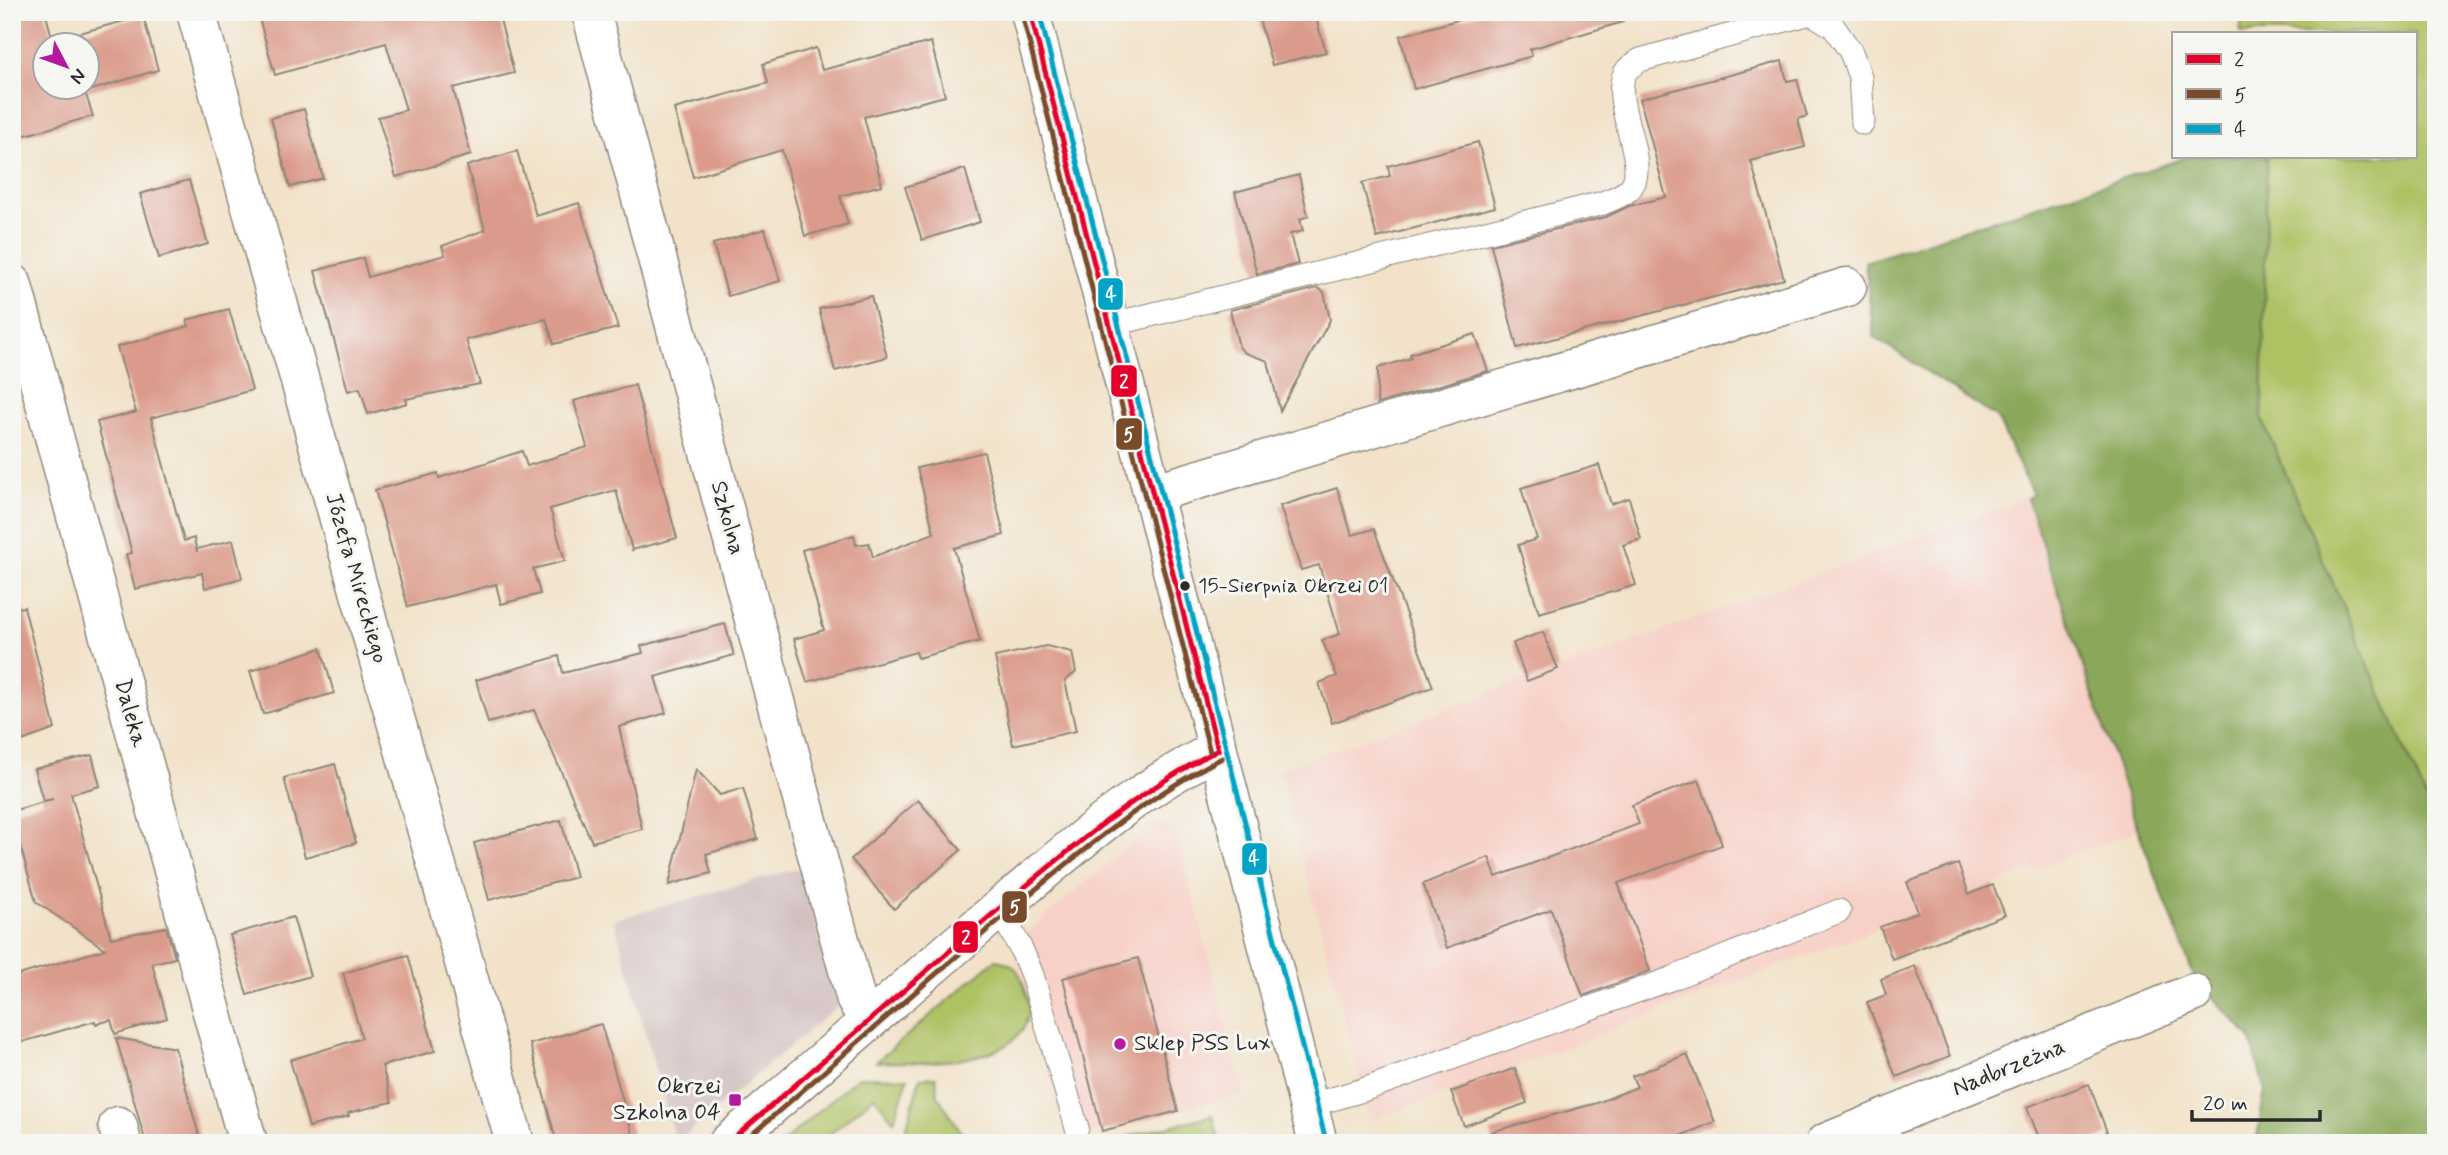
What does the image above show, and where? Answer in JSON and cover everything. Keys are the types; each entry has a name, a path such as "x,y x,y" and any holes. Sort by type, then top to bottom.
{"street":[{"name":"Józefa Mireckiego","path":"196,12 515,1143"},
{"name":"Szkolna","path":"591,12 856,1000 869,1020"},
{"path":"1030,12 1318,1143"},
{"name":"Daleka","path":"12,283 248,1143"},
{"path":"1153,493 1847,287"},
{"path":"728,1143 1122,805 1196,760 1218,750"},
{"name":"Nadbrzeżna","path":"1825,1143 2193,993"}],"lane":[{"path":"1110,325 1603,203 1623,194 1634,183 1636,163 1622,84 1627,70 1640,60 1811,13 1833,26 1851,52 1860,77 1864,123"},
{"path":"999,908 1032,975 1077,1128"},
{"path":"1308,1106 1363,1090 1673,978 1839,911"}],"shaded area":[{"path":"2027,498 2138,830 1371,1121 1279,770"},
{"path":"1156,822 1176,830 1244,1094 1067,1139 1012,945"},
{"path":"800,868 839,1005 676,1143 614,920"}],"green space":[{"path":"2243,12 2436,12 2436,822 2262,419 2267,158 2416,158 2416,32 2240,32"},
{"path":"2184,158 2267,158 2262,419 2436,822 2436,1143 2256,1143 2265,1090 2250,1037 2195,979 2138,830 2027,498 2033,495 1997,418 1874,337 1865,262"},
{"path":"995,960 1011,965 1017,971 1029,1006 1022,1031 1007,1044 965,1059 876,1062"},
{"path":"858,1077 908,1078 894,1121 874,1096 820,1143 782,1143"},
{"path":"936,1077 938,1096 968,1143 913,1143 905,1133 920,1078"},
{"path":"1213,1115 1220,1143 1110,1143 1112,1141"}],"building":[{"path":"12,12 45,12 51,32 32,32 32,102 88,102 93,116 12,139"},
{"path":"279,12 498,12 514,73 453,88 471,155 396,177 378,117 406,110 386,43 275,75 259,18"},
{"path":"1257,12 1314,12 1326,52 1272,65"},
{"path":"1486,12 1621,12 1623,22 1530,49 1532,56 1414,89 1400,36"},
{"path":"143,16 158,70 102,87 102,32 83,32"},
{"path":"931,42 945,96 864,117 882,185 840,196 848,224 805,236 782,150 693,177 674,109 768,83 763,64 816,48 822,70"},
{"path":"1782,61 1787,81 1797,79 1807,116 1798,119 1805,147 1751,161 1784,279 1517,348 1491,245 1606,217 1629,206 1666,197 1640,99"},
{"path":"304,109 323,178 290,187 271,118"},
{"path":"1478,142 1495,207 1377,238 1362,183 1390,176 1388,166"},
{"path":"517,151 536,216 579,203 618,328 554,344 546,319 466,340 480,384 406,399 407,403 368,414 360,388 348,391 315,271 363,258 368,277 445,255 442,246 485,230 467,166"},
{"path":"965,169 980,222 922,240 905,187"},
{"path":"1299,175 1308,216 1300,219 1303,231 1290,234 1298,264 1257,274 1235,192"},
{"path":"189,180 208,244 159,258 140,194"},
{"path":"765,229 780,281 728,296 713,244"},
{"path":"1318,288 1324,292 1330,320 1280,411 1268,361 1245,353 1239,347 1230,310"},
{"path":"871,296 887,357 835,371 819,309"},
{"path":"229,309 252,390 151,418 184,541 194,538 197,552 197,549 233,540 242,578 205,588 202,573 135,589 126,554 132,553 97,422 136,412 117,347 189,326 187,320"},
{"path":"1475,334 1488,371 1377,404 1378,368 1411,358 1410,354"},
{"path":"635,385 677,538 632,550 616,490 550,509 565,561 533,569 540,594 501,604 496,584 408,607 375,490 438,473 439,478 522,451 527,466 587,447 574,401"},
{"path":"984,452 1004,535 954,548 980,641 918,658 916,652 807,682 794,639 824,630 802,550 854,535 856,545 869,543 873,557 934,533 917,468"},
{"path":"1599,465 1611,504 1629,498 1641,539 1623,545 1636,585 1539,613 1518,545 1537,539 1521,488"},
{"path":"1337,488 1352,535 1374,529 1433,687 1332,723 1319,683 1337,676 1322,640 1340,634 1319,565 1301,570 1280,506"},
{"path":"24,607 55,729 22,741 12,705 12,609"},
{"path":"725,624 734,655 655,677 666,713 619,727 642,829 592,842 534,710 488,723 476,680 559,656 563,673 643,653 641,646"},
{"path":"1543,632 1558,669 1527,681 1513,643"},
{"path":"1046,646 1072,652 1076,672 1065,681 1076,731 1013,745 995,657"},
{"path":"321,648 334,693 263,714 250,671"},
{"path":"92,755 100,786 71,794 111,938 166,927 175,958 152,963 167,1018 115,1034 111,1020 96,1024 95,1021 12,1045 12,977 105,949 36,902 12,817 12,811 53,799 43,801 34,769"},
{"path":"335,764 356,843 305,857 284,778"},
{"path":"696,769 720,795 743,788 758,839 706,854 711,873 669,885"},
{"path":"1699,780 1722,845 1618,883 1650,971 1583,996 1551,909 1447,948 1423,884 1489,857 1496,877 1639,824 1632,805"},
{"path":"918,800 961,850 894,909 851,859"},
{"path":"561,820 576,877 489,900 474,843"},
{"path":"1958,864 1969,894 1993,885 2005,915 1892,959 1880,927 1918,912 1907,882"},
{"path":"293,917 310,976 247,995 230,935"},
{"path":"408,955 435,1051 382,1066 392,1102 348,1113 349,1116 309,1127 290,1060 362,1038 343,973"},
{"name":"Sklep PSS Lux","path":"1138,958 1178,1111 1102,1131 1063,978"},
{"path":"1915,966 1950,1056 1896,1077 1867,1002 1886,995 1881,979"},
{"path":"601,1024 635,1143 557,1143 530,1044"},
{"path":"116,1038 175,1048 201,1143 146,1143"},
{"path":"1687,1054 1715,1122 1662,1143 1492,1143 1491,1132 1597,1103 1637,1087 1632,1076"},
{"path":"1515,1068 1527,1103 1464,1126 1451,1092"},
{"path":"2089,1084 2108,1135 2086,1143 2041,1143 2027,1107"}],"transit line":[{"name":"2","path":"1030,12 1218,750"},
{"name":"4","path":"1039,12 1326,1141"},
{"name":"5","path":"1022,14 1210,752"},
{"name":"2","path":"728,1143 1082,840 1161,783 1218,750"},
{"name":"5","path":"742,1143 977,939 1087,848 1139,809 1222,758"}],"place":[{"name":"15-Sierpnia Okrzei 01","path":"1185,586"},
{"name":"Sklep PSS Lux","path":"1120,1044"},
{"name":"Okrzei Szkolna 04","path":"735,1100"}]}
